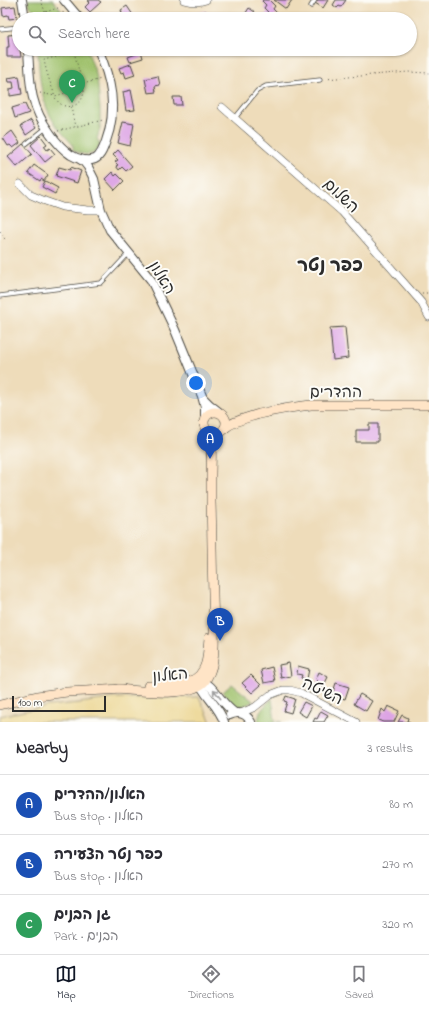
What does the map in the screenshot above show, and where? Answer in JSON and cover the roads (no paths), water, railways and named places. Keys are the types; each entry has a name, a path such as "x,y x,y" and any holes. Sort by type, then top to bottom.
{"main road":[{"name":"ההדרים","path":"222,431 233,422 244,418 276,410 312,405 429,405"},
{"path":"214,411 221,414 226,421 222,431 215,434 208,432 203,423 205,416 214,411"},
{"name":"ההדרים","path":"221,414 244,418"},
{"name":"האלון","path":"212,450 222,431"},
{"name":"האלון","path":"0,705 37,696 67,692 184,684 201,681 206,663 213,592 211,483 212,450 208,432"}],"street":[{"path":"22,0 24,12"},
{"path":"184,0 191,2 206,0"},
{"path":"64,3 73,12"},
{"path":"29,56 31,90 35,107 54,140 65,151 80,159 91,160 99,154"},
{"name":"האלון","path":"94,179 99,154 105,145 107,138 112,110 112,96 108,77 100,56"},
{"name":"השלום","path":"222,107 342,212 421,302 429,317"},
{"name":"האלון","path":"80,159 88,166 94,179 101,210 110,230 151,280 175,330 202,396 205,407 205,416"},
{"path":"20,184 31,195 62,208 101,210"},
{"name":"האלון","path":"202,396 221,414"},
{"path":"201,681 209,685 226,706 247,716 251,722"},
{"path":"201,681 220,712 224,722"},
{"name":"השיטה","path":"238,713 251,709 270,694 296,690 356,722"},
{"path":"251,722 257,705"},
{"path":"224,722 227,717 238,713"}],"lane":[{"path":"311,6 314,0"},
{"path":"0,30 12,28"},
{"path":"235,118 257,91 266,86 320,80"},
{"path":"26,144 48,130"},
{"path":"0,296 101,283 129,253"}],"place":[{"name":"גן הבנים","path":"72,103"},
{"name":"האלון/ההדרים","path":"210,459"},
{"name":"כפר נטר הצעירה","path":"220,641"}],"district":[{"name":"כפר נטר","path":"330,265"}]}
